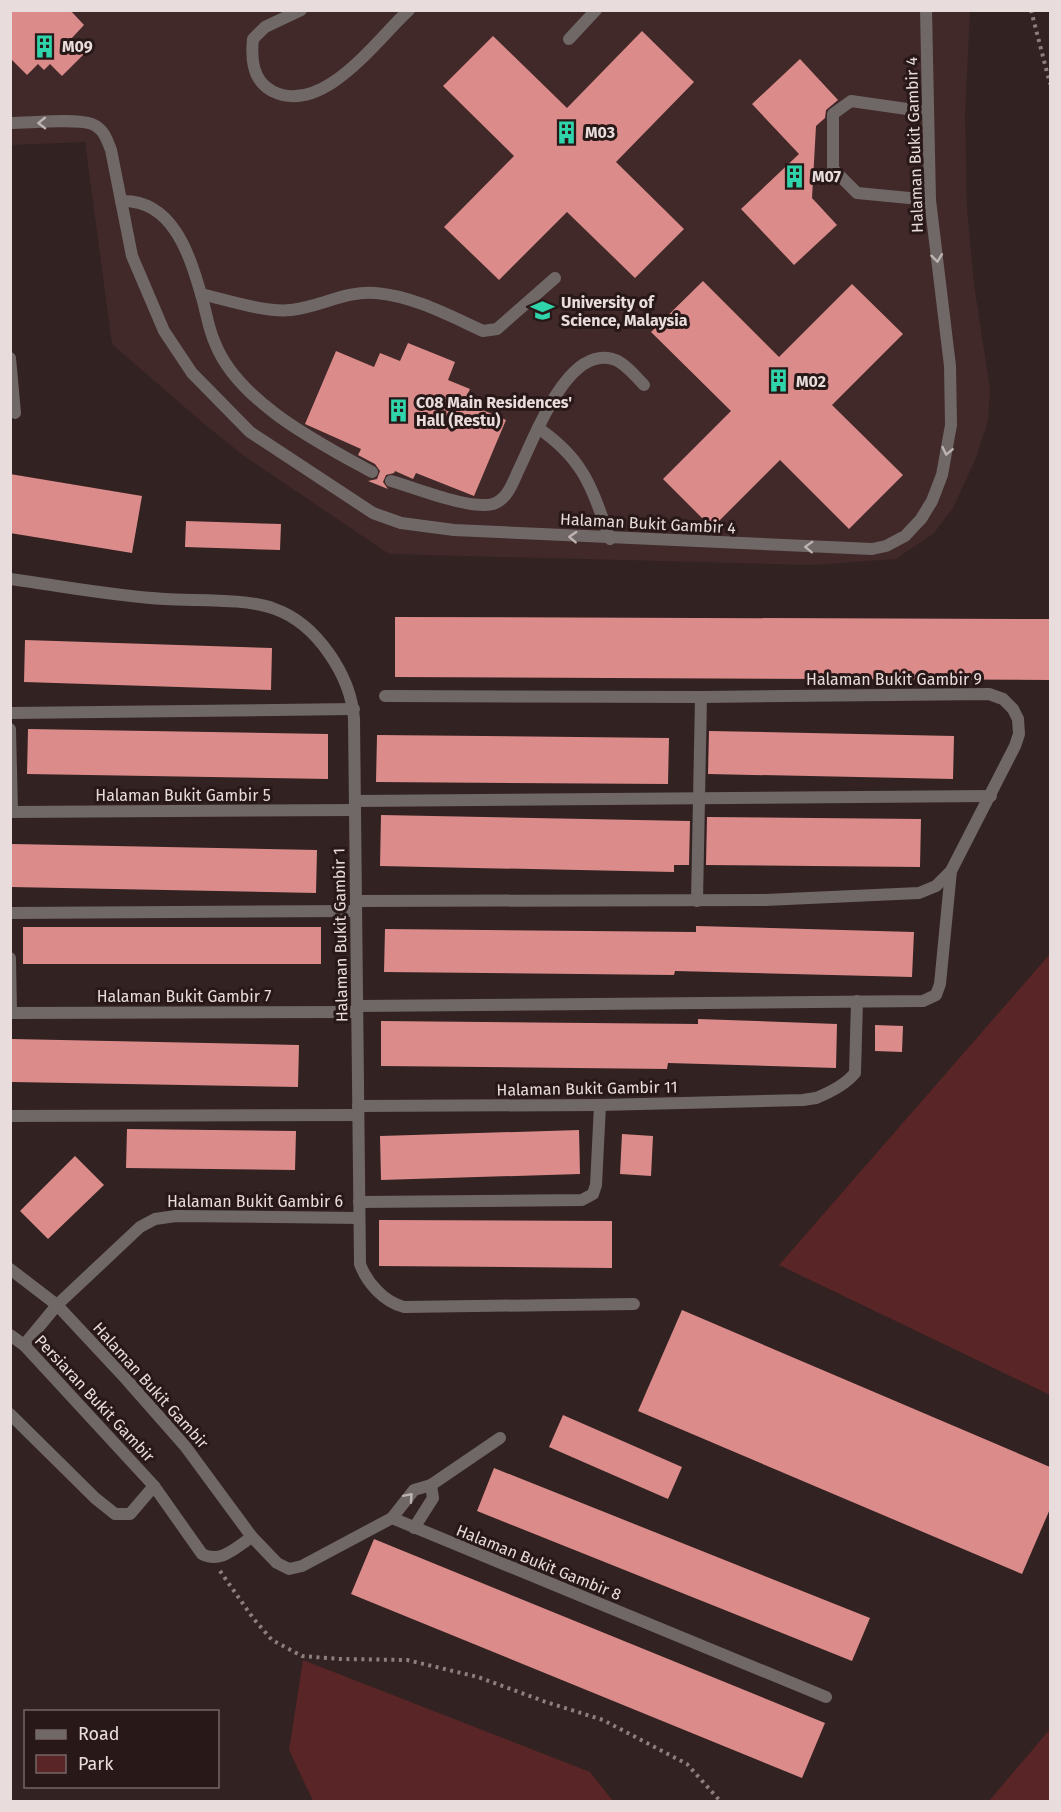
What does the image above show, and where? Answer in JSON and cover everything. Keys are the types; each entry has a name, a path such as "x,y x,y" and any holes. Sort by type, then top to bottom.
{"street":[{"path":"301,10 265,27 253,39 252,57 255,72 267,88 279,94 295,97 314,93 336,82 409,10"},
{"path":"569,39 596,10"},
{"name":"Halaman Bukit Gambir 4","path":"10,123 93,124 106,135 132,256 164,331 192,373 250,432 372,513 401,524 454,530 610,539 872,549 886,546 905,536 921,519 932,501 942,475 951,425 950,366 930,200 926,10"},
{"path":"928,112 851,101 833,114 833,169 856,193 930,200"},
{"path":"121,201 136,201 150,205 162,214 180,238 194,271 215,344 233,375 264,405 294,427 372,472"},
{"path":"201,294 288,311 355,294 374,292 392,295 436,309 483,331 491,331 555,278"},
{"path":"391,480 467,504 493,504 506,495 538,428 562,385 579,368 593,359 606,357 620,362 644,385"},
{"path":"10,358 15,413"},
{"path":"538,428 558,442 578,464 591,488 610,539"},
{"name":"Halaman Bukit Gambir 1","path":"10,579 163,599 239,602 275,609 300,624 325,648 344,676 354,709 359,1218 360,1264 363,1272 387,1301 404,1307 634,1304"},
{"name":"Halaman Bukit Gambir 9","path":"10,913 765,900 919,893 936,886 951,871 991,796 1019,734 1018,719 1012,709 1003,699 989,694 701,697 385,696"},
{"path":"697,901 701,697"},
{"path":"10,713 354,709"},
{"path":"10,729 11,812"},
{"name":"Halaman Bukit Gambir 5","path":"11,812 991,796"},
{"name":"Halaman Bukit Gambir 7","path":"11,1013 924,1000 936,995 940,984 951,871"},
{"path":"10,958 11,1013"},
{"name":"Halaman Bukit Gambir 11","path":"10,1116 803,1100 831,1092 850,1080 855,1073 857,1001"},
{"path":"359,1202 582,1200 593,1194 596,1185 600,1105"},
{"name":"Halaman Bukit Gambir 6","path":"24,1346 57,1305 140,1227 155,1219 176,1216 359,1218"},
{"name":"Halaman Bukit Gambir","path":"10,1269 57,1305 126,1379 185,1446 252,1537"},
{"name":"Persiaran Bukit Gambir","path":"10,1335 24,1346 154,1486 202,1554 211,1559"},
{"name":"Persiaran Bukit Gambir","path":"10,1414 95,1498 115,1514 130,1514 154,1486"},
{"path":"211,1559 221,1558 252,1537 277,1563 289,1569 302,1566 392,1518 414,1490 431,1485 500,1438"},
{"path":"414,1528 433,1498 431,1485"},
{"name":"Halaman Bukit Gambir 8","path":"392,1518 826,1697"}],"path":[{"path":"1031,10 1050,84"},
{"path":"211,1559 253,1618 272,1640 302,1656 407,1660 478,1677 603,1720 687,1764 721,1802"}],"shaded area":[{"name":"University of Science, Malaysia","path":"10,11 970,11 965,115 967,209 974,284 990,389 988,421 975,460 953,508 934,533 896,559 812,565 389,554 244,456 112,344 85,142 11,145"}],"green space":[{"path":"1050,954 1050,1395 779,1265"},
{"path":"303,1660 590,1772 613,1801 313,1801 289,1750"},
{"path":"1050,1729 1050,1801 989,1801"}],"building":[{"name":"M09","path":"10,10 70,10 84,25 71,39 85,53 62,76 50,64 44,70 38,64 27,75 10,58"},
{"name":"M03","path":"642,31 694,82 616,162 684,229 635,278 567,212 499,280 444,227 514,156 443,86 493,36 567,108"},
{"name":"M07","path":"800,59 838,100 826,110 825,118 816,126 812,198 837,225 794,265 741,209 799,154 752,104"},
{"name":"M02","path":"703,281 779,357 852,284 903,334 832,405 903,475 849,529 780,460 712,528 663,479 731,411 651,332"},
{"name":"C08 Main Residences' Hall (Restu)","path":"408,343 455,362 448,380 470,389 464,402 506,420 474,496 416,473 413,479 395,471 386,475 383,482 388,489 368,481 377,479 380,471 375,464 358,455 361,449 305,424 336,351 374,367 380,353 400,361"},
{"path":"10,474 142,496 132,553 10,533"},
{"path":"186,521 281,524 280,550 185,547"},
{"path":"395,617 1050,619 1050,680 395,677"},
{"path":"25,640 272,648 271,690 24,682"},
{"path":"28,729 328,734 328,779 27,774"},
{"path":"709,731 954,736 953,779 708,774"},
{"path":"377,735 669,738 668,784 376,782"},
{"path":"381,815 690,821 689,865 674,865 674,872 380,866"},
{"path":"707,817 921,819 920,867 706,865"},
{"path":"12,844 317,850 316,893 11,887"},
{"path":"696,926 914,932 912,977 675,971 674,975 384,972 385,929 696,932"},
{"path":"23,927 321,927 321,964 23,964"},
{"path":"698,1019 837,1024 836,1068 668,1063 667,1069 381,1066 381,1021 698,1024"},
{"path":"875,1025 903,1026 902,1052 875,1051"},
{"path":"12,1039 299,1045 298,1087 12,1082"},
{"path":"127,1129 296,1131 295,1170 126,1168"},
{"path":"579,1130 580,1174 381,1180 380,1136"},
{"path":"622,1134 653,1136 651,1176 620,1174"},
{"path":"75,1156 104,1185 48,1239 20,1211"},
{"path":"379,1220 612,1221 612,1268 379,1266"},
{"path":"682,1310 1050,1467 1050,1509 1022,1574 638,1411"},
{"path":"563,1415 682,1467 668,1499 549,1447"},
{"path":"494,1468 870,1618 852,1661 477,1511"},
{"path":"374,1539 825,1723 802,1778 351,1594"}],"place":[{"name":"M09","path":"44,46"},
{"name":"M03","path":"567,132"},
{"name":"M07","path":"794,176"},
{"name":"University of Science, Malaysia","path":"543,311"},
{"name":"M02","path":"778,381"},
{"name":"C08 Main Residences' Hall (Restu)","path":"398,411"}]}
